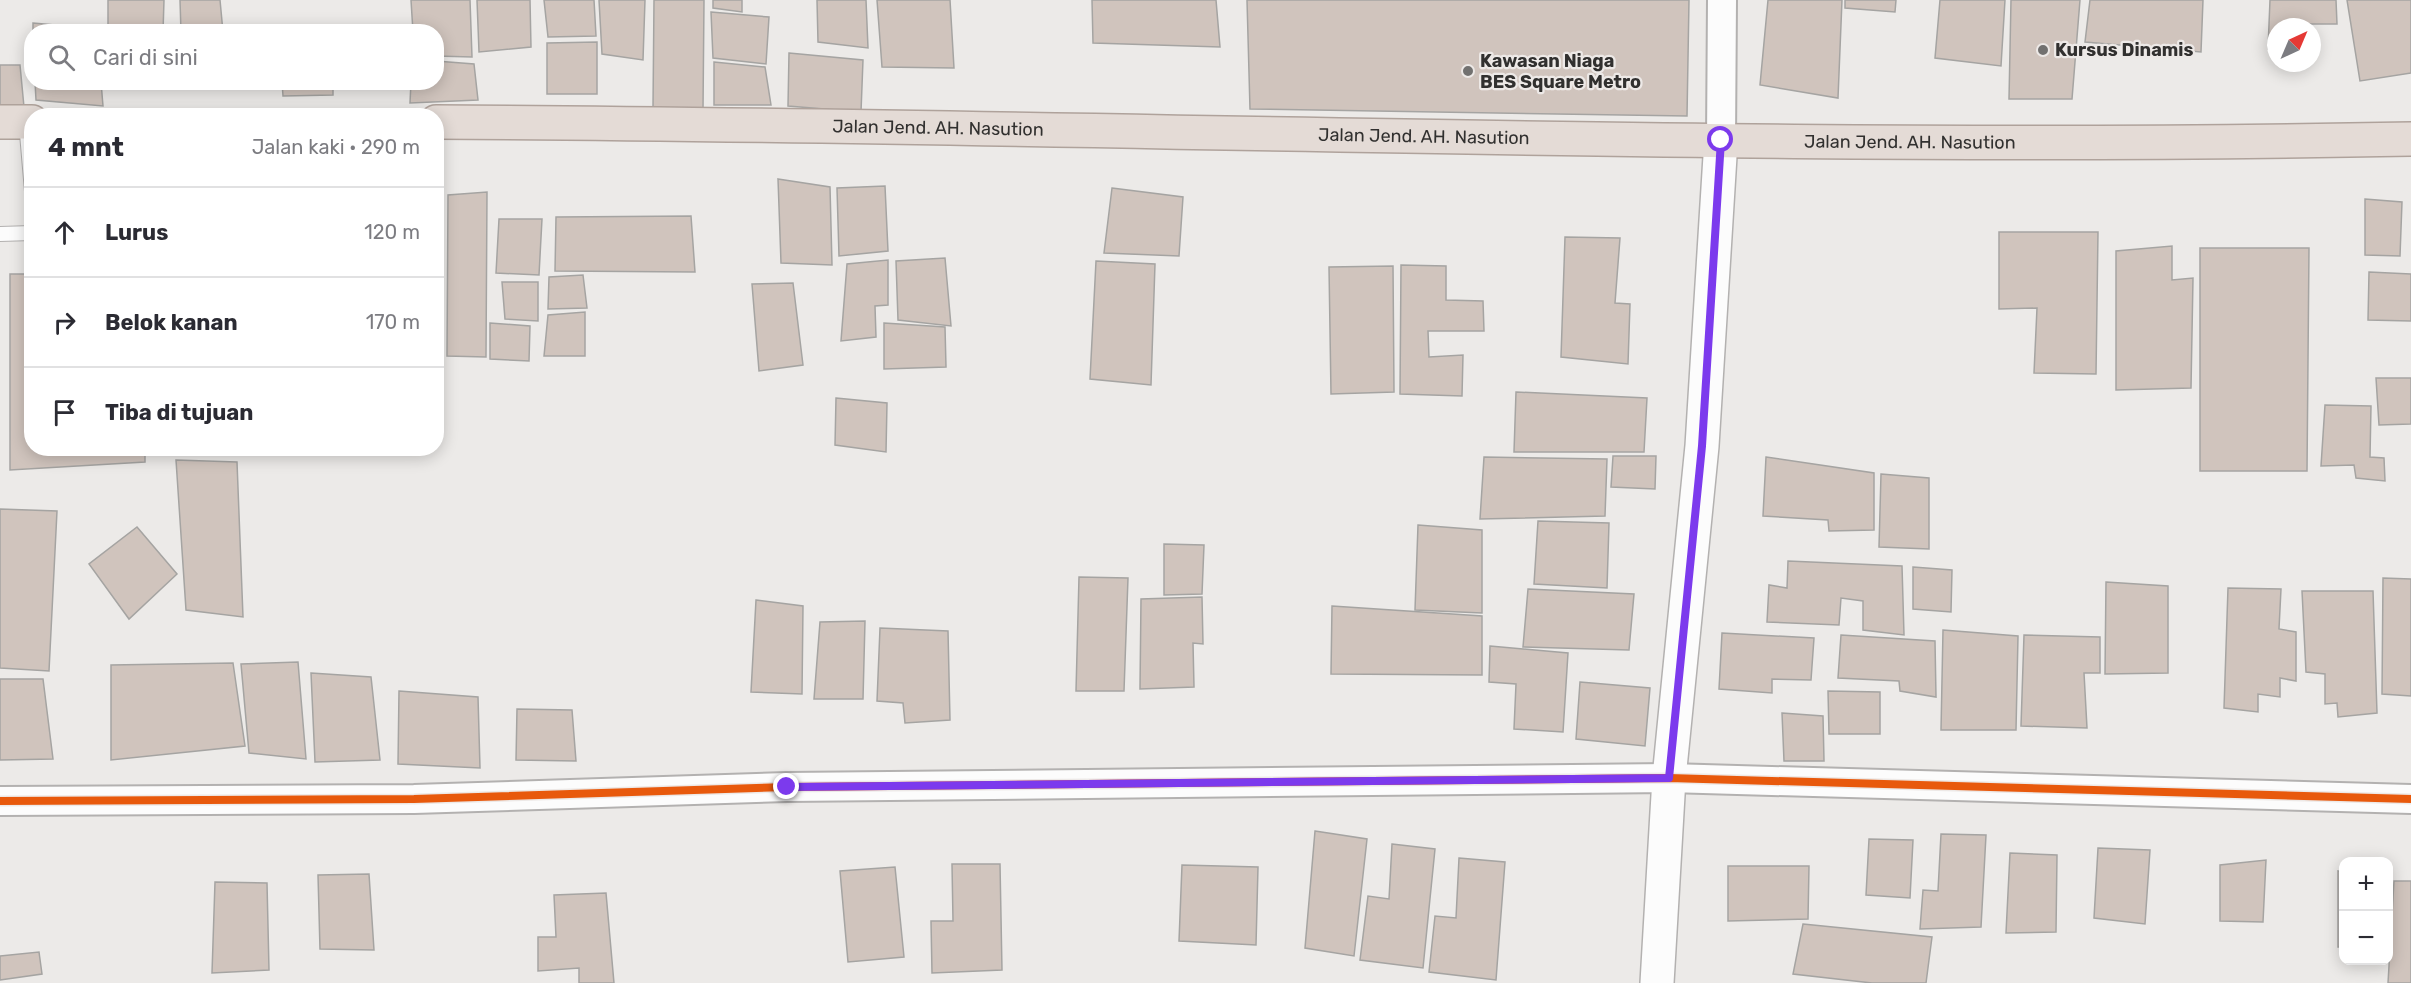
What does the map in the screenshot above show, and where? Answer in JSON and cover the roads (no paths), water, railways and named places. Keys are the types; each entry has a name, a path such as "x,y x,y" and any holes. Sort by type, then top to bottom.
{"highway":[{"name":"Jalan Jend. AH. Nasution","path":"444,122 764,123 1330,136 1721,140 2246,142 2411,139"}],"street":[{"path":"1657,983 1669,778 1702,446 1721,140 1722,0"},
{"path":"0,801 414,799 787,787 1669,778 2411,799"}],"lane":[{"path":"19,122 24,149"},
{"path":"0,234 24,233"}],"place":[{"name":"Kursus Dinamis","path":"2043,50"},
{"name":"Kawasan Niaga BES Square Metro","path":"1468,71"}]}
